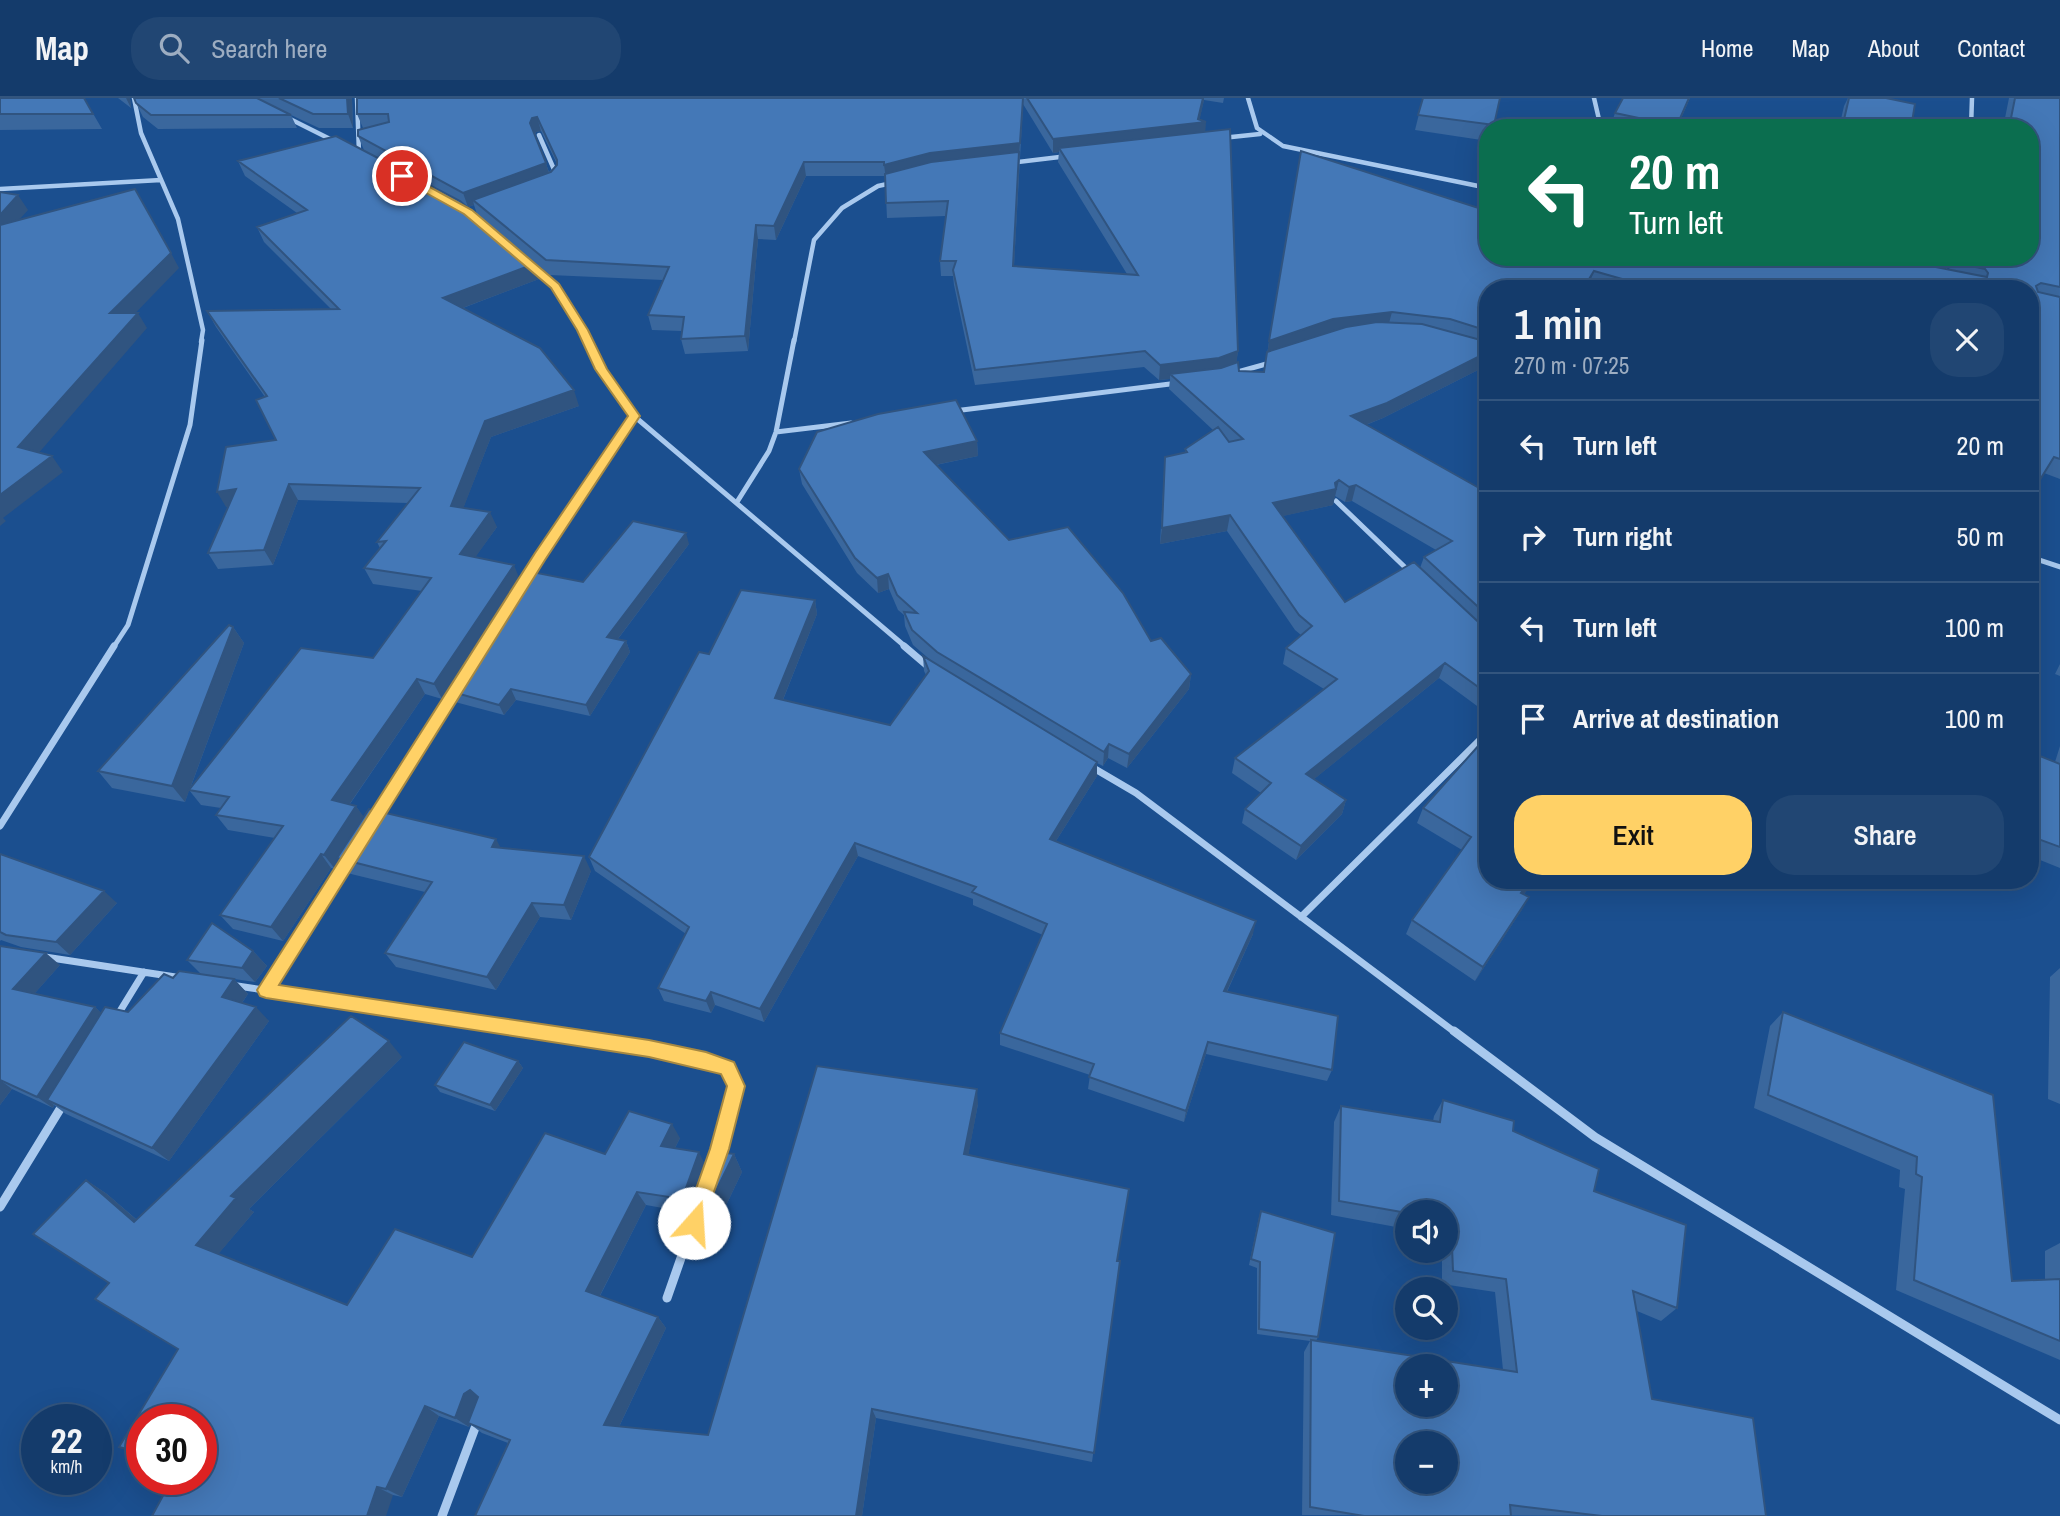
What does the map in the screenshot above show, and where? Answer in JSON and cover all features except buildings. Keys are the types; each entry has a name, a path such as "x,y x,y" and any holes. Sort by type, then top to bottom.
{"street":[{"path":"0,826 128,625 190,425 203,330 178,219 141,134 134,98"},
{"path":"357,98 359,153"},
{"path":"1248,98 1251,119 1260,134 1283,146 1479,186"},
{"path":"1594,98 1599,119"},
{"path":"1971,119 1972,98"},
{"path":"284,116 371,159"},
{"path":"1219,139 1260,134"},
{"path":"539,135 557,176 553,181"},
{"path":"999,164 1082,155"},
{"path":"737,502 769,451 776,432 814,240 842,208 878,187 905,179"},
{"path":"0,189 161,180"},
{"path":"526,261 555,286 583,330 601,369 634,416 935,672"},
{"path":"1229,375 1284,358"},
{"path":"942,412 1191,382"},
{"path":"518,592 634,416"},
{"path":"776,432 859,422"},
{"path":"1336,501 1414,576"},
{"path":"2039,560 2060,567"},
{"path":"372,826 460,685"},
{"path":"1301,917 1479,738"},
{"path":"1080,759 1136,793 1595,1137 2059,1422"},
{"path":"266,990 357,849"},
{"path":"32,955 198,980"},
{"path":"115,1019 144,972"},
{"path":"225,984 649,1048 706,1060 727,1068 736,1086 711,1174"},
{"path":"0,1207 72,1090"},
{"path":"667,1298 706,1186"},
{"path":"442,1516 484,1407"}],"route":[{"path":"402,176 468,212 555,286 583,330 601,369 634,416 540,557 266,990 649,1048 706,1060 727,1068 736,1086 720,1149 694,1223"}]}
